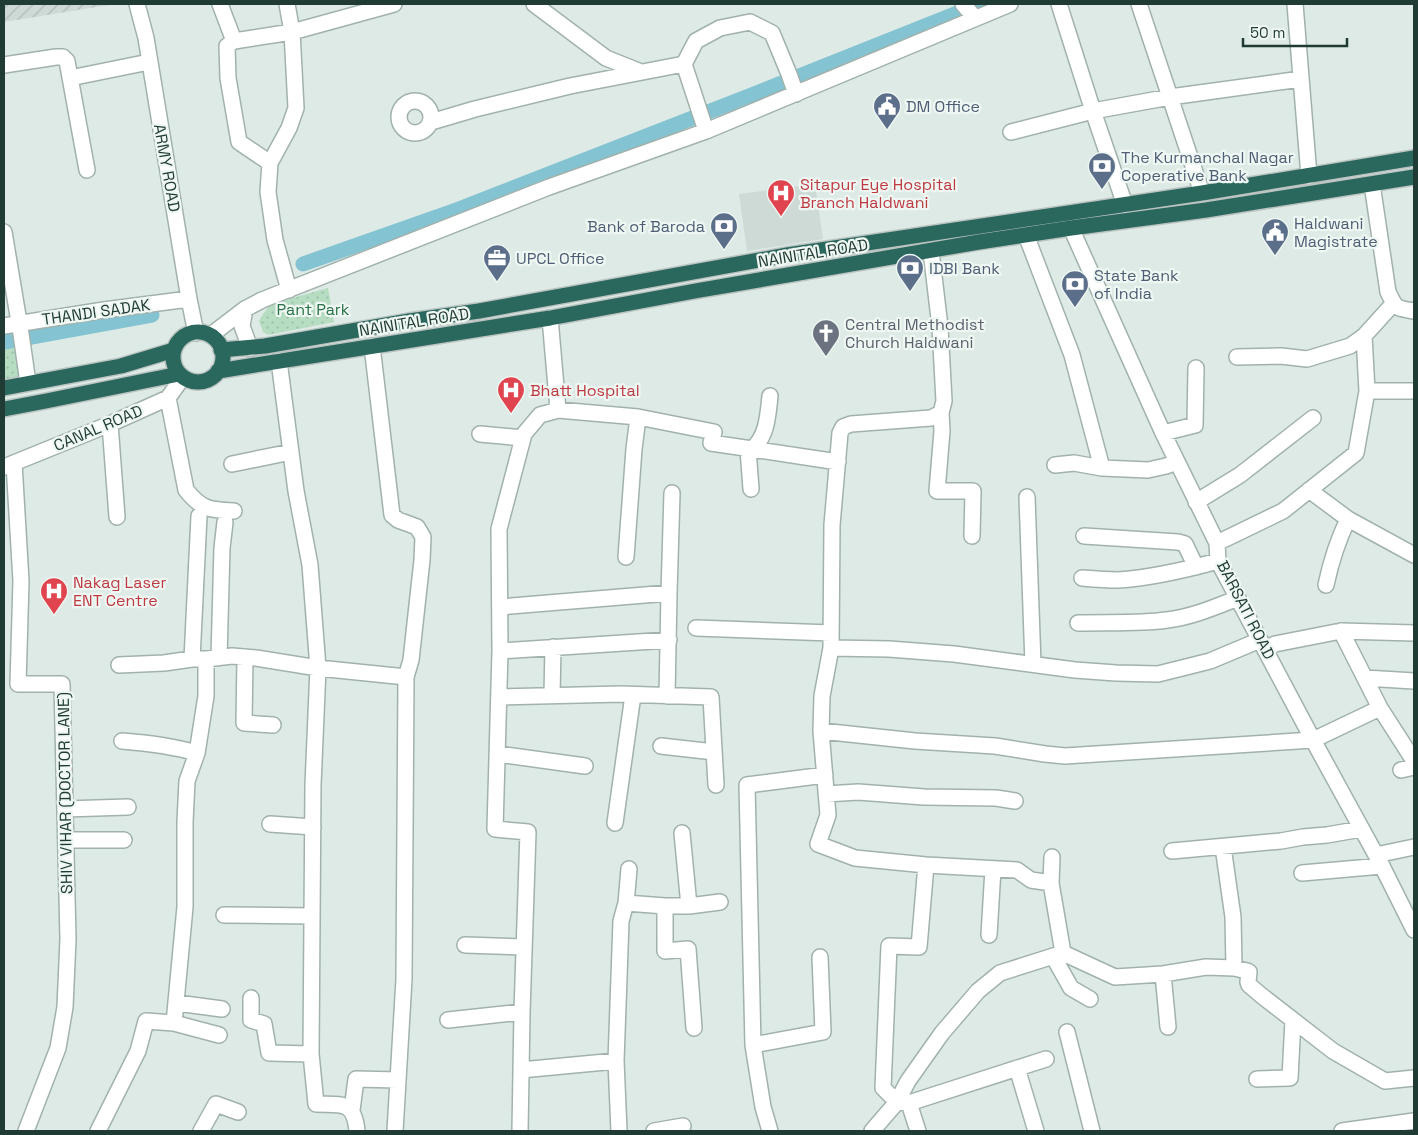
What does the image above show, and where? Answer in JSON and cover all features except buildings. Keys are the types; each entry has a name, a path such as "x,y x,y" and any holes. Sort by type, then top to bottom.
{"highway":[{"name":"NAINITAL ROAD","path":"222,350 250,348 478,311 787,255 1125,205 1414,158"},
{"path":"1370,166 1372,184"},
{"name":"NAINITAL ROAD","path":"218,371 550,318 695,291 1026,235 1206,210 1414,177"},
{"path":"1202,193 1206,210"},
{"path":"578,293 581,312"},
{"path":"189,334 203,334 215,339 222,350 222,362 218,371 210,379 196,382 181,375 174,365 174,350 182,338 189,334"},
{"path":"4,388 121,366 174,350"},
{"path":"4,409 181,375"}],"street":[{"name":"ARMY ROAD","path":"137,4 146,38 189,299 203,334"},
{"path":"220,4 234,41"},
{"path":"287,4 292,32 296,108 289,128 270,163 268,192 275,240 289,290"},
{"path":"270,163 239,142 228,78 227,46 234,41 292,32 394,4"},
{"path":"534,4 606,58 641,72"},
{"path":"963,4 976,18"},
{"path":"203,334 262,300 704,127 793,84 1010,4"},
{"path":"1059,4 1125,205"},
{"path":"1138,4 1202,193"},
{"path":"1295,4 1309,176"},
{"path":"704,127 684,64 696,41 720,28 750,22 772,33 793,84"},
{"path":"4,65 56,57 63,57 67,61 87,170"},
{"path":"70,78 149,62"},
{"path":"431,122 560,88 684,64"},
{"path":"1011,132 1093,111 1170,97 1301,79"},
{"path":"1372,184 1388,292 1393,304 1401,309 1414,311"},
{"name":"BARSATI ROAD","path":"1071,228 1163,433 1217,543 1218,561 1312,740 1379,860 1414,930"},
{"path":"4,232 17,332 28,384"},
{"path":"1026,235 1072,355 1102,468"},
{"path":"931,252 940,327 944,391 937,491 973,492 972,536"},
{"name":"THANDI SADAK","path":"17,332 104,310 189,299"},
{"path":"1237,357 1282,356 1307,359 1350,346 1364,336 1393,304"},
{"path":"245,309 242,326 250,348"},
{"path":"550,318 558,410"},
{"path":"1217,543 1283,511 1356,453 1367,391 1364,336"},
{"path":"372,346 392,515 398,520 417,527 423,537 411,660 406,677 404,979 395,1131"},
{"path":"279,361 296,491 310,565 318,668 313,785 311,1054 316,1104 344,1106 352,1110"},
{"path":"1163,433 1195,425 1196,368"},
{"path":"181,375 168,398 186,490 196,502 230,516 222,548 206,658"},
{"path":"1367,391 1414,391"},
{"path":"750,449 760,442 768,417 770,396"},
{"name":"CANAL ROAD","path":"9,465 168,398"},
{"path":"520,1131 528,832 495,829 500,651 500,529 524,434 540,414 558,410 638,417 714,432 711,443 838,462"},
{"path":"941,413 931,418 851,424 843,427 840,433 832,525 831,640 822,696 821,731 828,815 818,844 855,858 926,865 1017,870 1031,880 1051,883"},
{"path":"626,557 638,417"},
{"path":"1196,502 1240,475 1313,418"},
{"path":"110,424 117,517"},
{"path":"480,434 523,438"},
{"path":"750,449 751,489"},
{"path":"232,464 291,452"},
{"path":"1055,465 1074,463 1102,468 1148,470 1177,462"},
{"name":"SHIV VIHAR (DOCTOR LANE)","path":"9,465 21,581 18,684 62,684 66,840 68,940 65,1007 58,1048 26,1131"},
{"path":"1309,490 1348,519 1414,555"},
{"path":"667,696 672,493"},
{"path":"1027,496 1034,664"},
{"path":"174,1023 185,906 187,781 197,753 206,696 199,516"},
{"path":"1326,585 1338,539 1348,519"},
{"path":"1084,536 1178,542 1185,544 1196,567"},
{"path":"1082,578 1116,580 1140,578 1218,561"},
{"path":"500,607 669,593"},
{"path":"1078,622 1169,620 1194,614 1238,598"},
{"path":"696,628 831,640 889,649 954,654 1083,671 1158,674 1263,645 1341,631 1414,633"},
{"path":"1341,631 1380,708 1414,761"},
{"path":"500,651 668,640"},
{"path":"552,695 553,647"},
{"path":"119,665 164,663 232,656 318,668 406,677"},
{"path":"245,657 244,723 273,724"},
{"path":"1365,678 1414,681"},
{"path":"499,697 633,694 711,697 716,785"},
{"path":"615,823 633,694"},
{"path":"821,731 915,741 995,746 1065,756 1312,740 1380,708"},
{"path":"122,741 177,747 197,753"},
{"path":"661,746 714,752"},
{"path":"498,754 585,766"},
{"path":"770,1131 763,1108 753,1045 746,785 825,774"},
{"path":"826,794 858,792 996,798 1015,801"},
{"path":"65,809 128,807"},
{"path":"270,824 313,827"},
{"path":"1172,851 1281,841 1361,829"},
{"path":"682,833 689,906"},
{"path":"66,840 124,840"},
{"path":"1223,847 1233,916 1234,968"},
{"path":"1302,874 1379,860 1414,847"},
{"path":"1052,857 1051,883 1058,954 1071,988 1090,999"},
{"path":"918,1131 903,1103 883,1088 889,946 919,947 926,865"},
{"path":"619,1131 616,1061 621,921 626,903 629,869"},
{"path":"989,935 993,869"},
{"path":"626,903 689,906 720,902"},
{"path":"665,906 665,951 688,949 694,1028"},
{"path":"224,915 312,916"},
{"path":"466,945 524,947"},
{"path":"903,1103 908,1082 942,1033 978,991 1000,973 1058,954 1115,977 1163,974 1206,967 1234,968 1247,971 1249,974 1249,985 1333,1051 1385,1081 1414,1078"},
{"path":"753,1045 824,1032 820,957"},
{"path":"1163,974 1168,1027"},
{"path":"251,998 251,1020 264,1024 269,1053 311,1054"},
{"path":"176,1003 222,1009"},
{"path":"448,1020 522,1012"},
{"path":"1257,1079 1290,1078 1293,1020"},
{"path":"98,1131 138,1051 146,1022 174,1023 219,1035"},
{"path":"1067,1032 1092,1131"},
{"path":"872,1131 903,1103 1046,1059"},
{"path":"521,1070 616,1061"},
{"path":"1017,1068 1036,1131"},
{"path":"357,1131 352,1110 356,1079 398,1080"},
{"path":"201,1131 216,1104 238,1112"},
{"path":"1343,1131 1414,1121"},
{"path":"654,1131 683,1126"}],"shaded area":[{"path":"4,4 115,4 4,22"},
{"name":"Sitapur Eye Hospital Branch Haldwani","path":"815,184 823,239 747,251 739,194"}],"green space":[{"name":"Pant Park","path":"328,288 334,322 268,335 263,332 259,321 271,304"},
{"path":"17,343 23,378 4,381 4,345"}],"waterway":[{"path":"303,264 459,209 980,4"},
{"path":"4,342 152,315"}],"place":[{"name":"DM Office","path":"887,130"},
{"name":"The Kurmanchal Nagar Coperative Bank","path":"1102,190"},
{"name":"Sitapur Eye Hospital Branch Haldwani","path":"781,217"},
{"name":"Bank of Baroda","path":"724,250"},
{"name":"Haldwani Magistrate","path":"1275,256"},
{"name":"UPCL Office","path":"497,282"},
{"name":"IDBI Bank","path":"910,292"},
{"name":"State Bank of India","path":"1075,308"},
{"name":"Central Methodist Church Haldwani","path":"826,357"},
{"name":"Bhatt Hospital","path":"511,414"},
{"name":"Nakag Laser ENT Centre","path":"54,615"}]}
